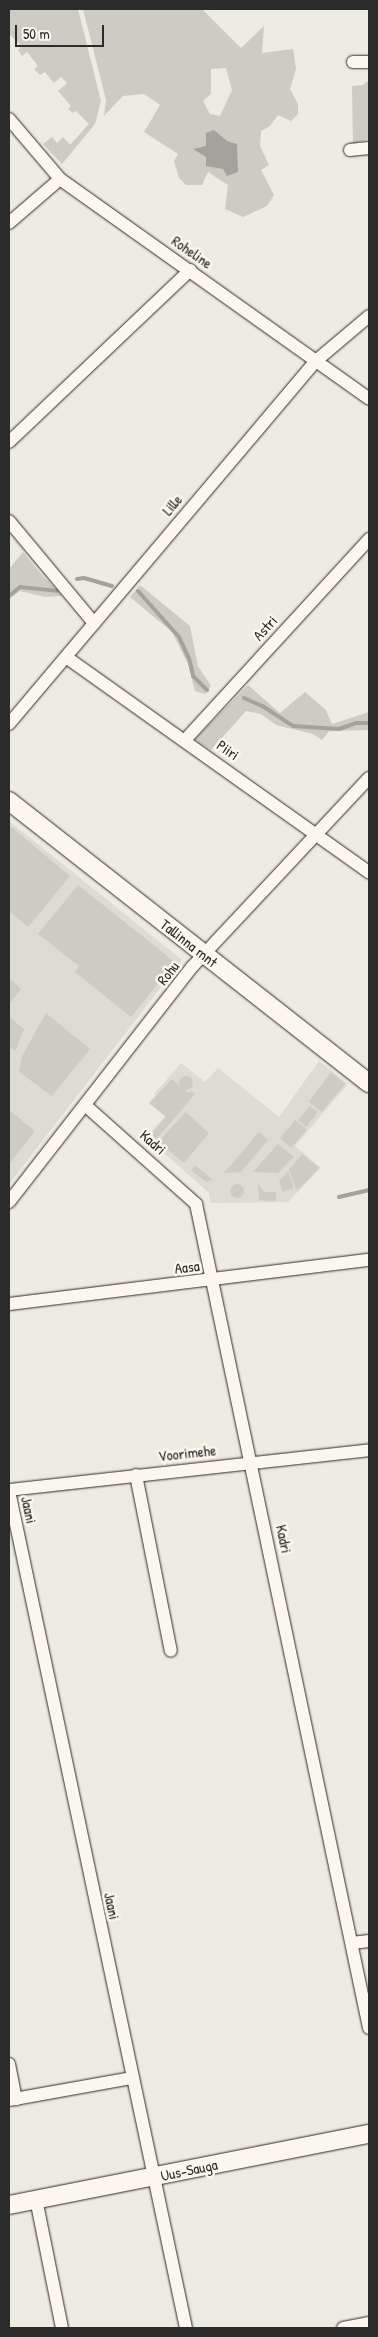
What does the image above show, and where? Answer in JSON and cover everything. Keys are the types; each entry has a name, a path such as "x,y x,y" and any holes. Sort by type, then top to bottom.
{"main road":[{"name":"Tallinna mnt","path":"9,801 369,1083"},
{"name":"Uus-Sauga","path":"9,2204 369,2134"}],"street":[{"path":"353,62 369,62"},
{"name":"Roheline","path":"9,119 60,179 317,360 369,399"},
{"path":"350,150 369,148"},
{"path":"9,223 60,179"},
{"path":"9,442 190,270"},
{"name":"Lille","path":"9,724 317,360 369,316"},
{"path":"9,520 94,623"},
{"name":"Astri","path":"186,740 369,538"},
{"name":"Piiri","path":"66,657 318,833 369,872"},
{"name":"Rohu","path":"9,1202 204,954 369,778"},
{"name":"Kadri","path":"84,1105 196,1204 214,1280 369,2028"},
{"name":"Aasa","path":"9,1304 369,1260"},
{"name":"Voorimehe","path":"9,1490 369,1450"},
{"path":"136,1475 171,1651"},
{"name":"Jaani","path":"9,1490 131,2078 186,2328"},
{"path":"352,1943 369,1941"},
{"path":"9,2064 12,2100 131,2078"},
{"path":"36,2199 62,2328"},
{"path":"343,2328 369,2323"}],"shaded area":[{"path":"9,9 78,9 101,101 95,124 62,164 43,144 52,137 57,143 63,137 70,145 89,124 76,111 73,113 68,109 71,106 58,91 67,83 61,77 54,83 45,72 40,75 34,69 38,66 27,52 22,56 18,50 22,46 9,34"},
{"path":"83,9 202,9 241,48 264,26 262,53 293,49 296,69 290,89 298,104 298,114 291,121 278,115 270,126 261,131 260,146 269,165 261,170 274,195 267,206 243,217 225,209 228,185 208,172 202,185 186,185 179,178 174,161 178,154 144,132 160,105 144,94 123,96 104,116 106,100","holes":["226,68 232,90 220,116 210,114 203,101 211,94 211,69"]},
{"path":"369,80 369,139 353,144 352,86 363,85"},
{"path":"214,130 227,141 237,144 238,172 227,176 223,169 206,166 206,157 193,149 206,146 206,133"},
{"path":"23,552 63,596 45,597 20,591 9,599 9,569"},
{"path":"140,585 190,626 198,666 211,686 205,694 195,691 188,664 172,632 130,597"},
{"path":"248,685 280,713 305,692 326,710 332,724 369,712 369,730 329,731 322,740 313,734 276,725 261,714 246,711 211,750 198,742 196,738"},
{"path":"9,821 182,960 9,1184"},
{"path":"9,825 70,876 28,927 9,911"},
{"path":"78,885 175,962 131,1017 75,972 79,966 38,934"},
{"path":"9,978 21,989 9,1004"},
{"path":"46,1013 90,1049 52,1096 19,1072 22,1056"},
{"path":"9,1017 24,1029 15,1051 9,1046"},
{"path":"319,1061 348,1084 295,1146 321,1168 288,1202 210,1203 209,1193 146,1137 172,1109 154,1094 181,1063 205,1082 218,1068 279,1117"},
{"path":"331,1072 345,1084 322,1112 309,1102"},
{"path":"186,1076 191,1078 193,1083 191,1088 186,1090 181,1088 179,1083 181,1078"},
{"path":"172,1079 188,1093 191,1091 195,1094 154,1142 148,1138 166,1117 149,1103"},
{"path":"310,1106 318,1112 306,1127 298,1120"},
{"path":"9,1110 35,1131 9,1164"},
{"path":"186,1112 209,1133 184,1163 158,1142"},
{"path":"295,1120 307,1130 291,1148 280,1138"},
{"path":"259,1132 268,1140 241,1172 224,1173"},
{"path":"278,1144 294,1157 278,1173 253,1172"},
{"path":"302,1154 319,1168 297,1191 289,1170"},
{"path":"195,1165 213,1180 206,1182 191,1170"},
{"path":"288,1171 294,1188 283,1192 279,1181"},
{"path":"234,1184 240,1184 244,1191 240,1198 234,1198 230,1194 230,1188"},
{"path":"258,1184 264,1192 276,1192 276,1201 259,1200"}],"waterway":[{"path":"77,579 84,578 112,586"},
{"path":"9,596 20,587 57,591"},
{"path":"138,591 179,637 189,658 193,676 207,690"},
{"path":"244,698 264,707 293,726 339,729 356,723 369,723"},
{"path":"339,1197 369,1190"}]}
